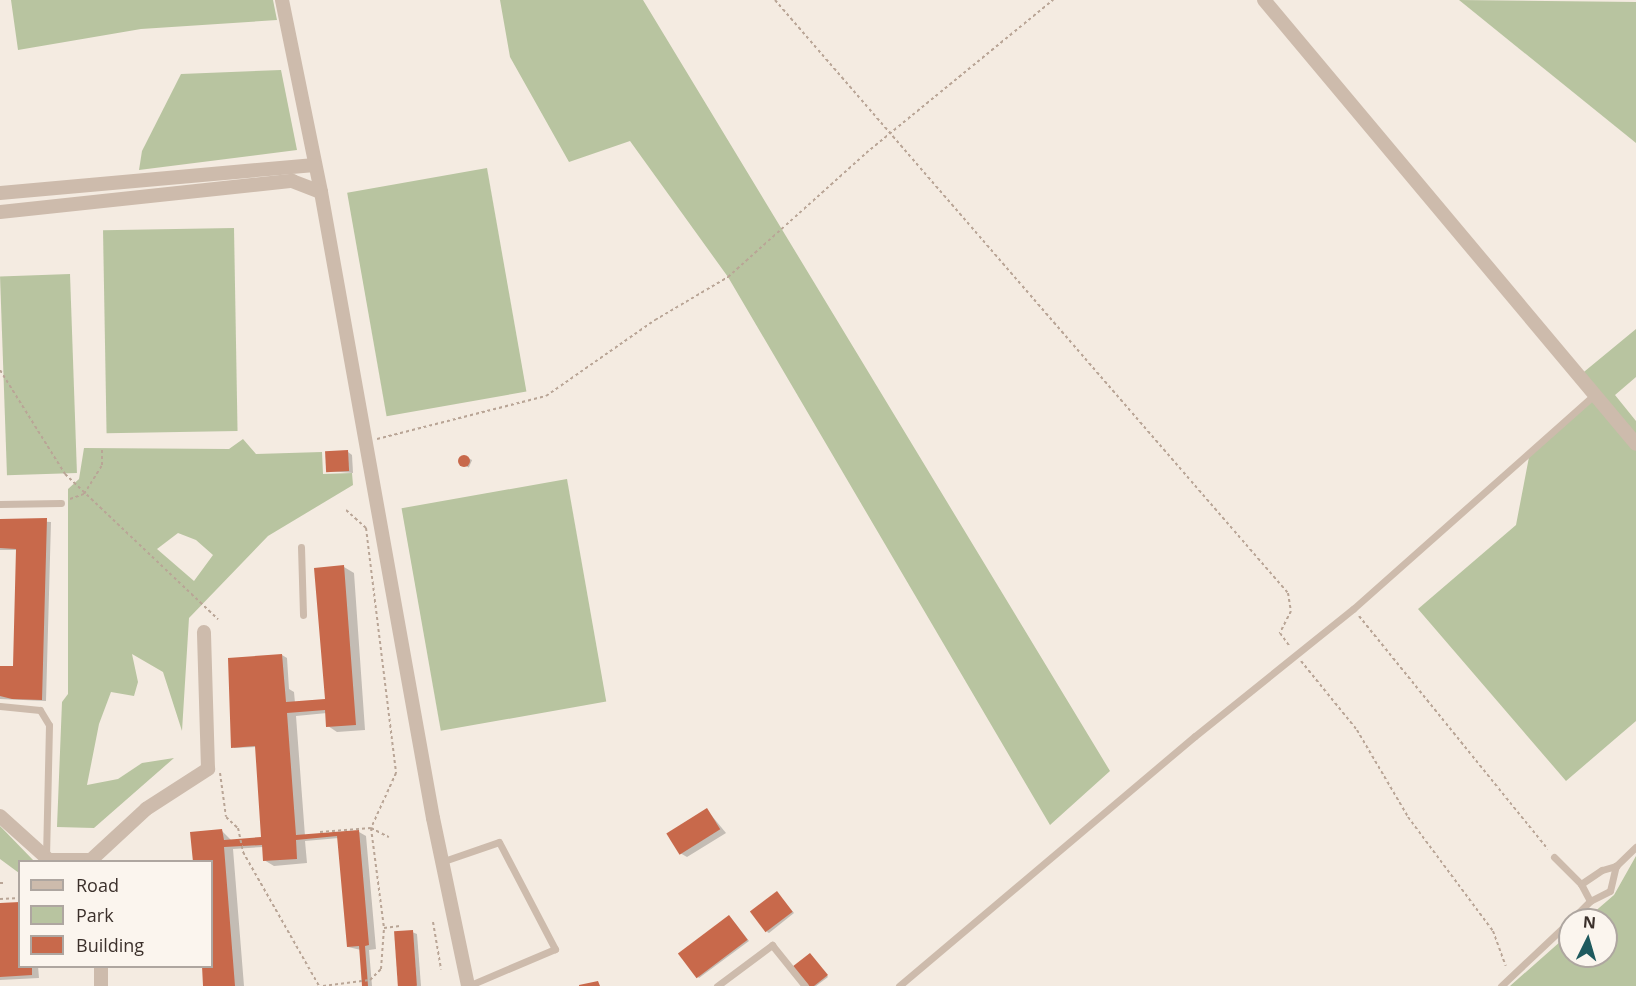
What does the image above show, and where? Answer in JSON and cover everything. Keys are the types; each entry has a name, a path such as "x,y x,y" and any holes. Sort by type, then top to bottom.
{"street":[{"path":"282,0 321,192 441,862 468,986"},
{"path":"1264,0 1636,444"},
{"path":"0,193 315,165"},
{"path":"0,212 292,181 321,192"},
{"path":"123,182 125,197"},
{"path":"98,859 146,809 208,769 204,632"},
{"path":"0,816 49,860"},
{"path":"100,968 101,986"}],"lane":[{"path":"899,986 1353,609 1595,394"},
{"path":"0,504 61,503"},
{"path":"301,547 303,615"},
{"path":"0,706 40,710 49,725 49,860"},
{"path":"441,862 499,842 555,949 468,986"},
{"path":"1581,884 1602,870 1616,866 1636,847"},
{"path":"1554,857 1581,884 1590,901"},
{"path":"1583,908 1590,901 1610,891 1616,866"},
{"path":"1501,986 1558,932"},
{"path":"717,986 772,945 805,986"}],"path":[{"path":"775,0 888,135 1288,593 1291,611 1280,633 1357,730 1408,817 1493,931 1511,978"},
{"path":"365,442 546,396 655,320 728,277 888,135 1053,0"},
{"path":"0,370 65,474 218,619"},
{"path":"61,503 84,494 102,465 102,448"},
{"path":"208,769 221,773 226,817 238,828 243,852 321,986 370,980 381,969 384,928 371,828 396,772 366,528 346,510"},
{"path":"1353,609 1554,857"},
{"path":"320,832 371,828 389,837"},
{"path":"0,883 5,883"},
{"path":"0,899 18,898"},
{"path":"432,922 441,969"},
{"path":"384,928 400,926"}],"green space":[{"path":"11,0 273,0 277,20 141,29 18,50"},
{"path":"500,0 643,0 1110,771 1050,825 728,277 630,141 569,162 510,57"},
{"path":"1459,0 1636,2 1636,143"},
{"path":"281,70 297,150 139,170 142,151 181,74"},
{"path":"487,168 526,392 387,416 347,193"},
{"path":"234,228 238,431 107,433 103,230"},
{"path":"70,274 77,473 7,475 0,276"},
{"path":"1636,329 1636,377 1615,395 1636,421 1636,721 1566,781 1418,609 1516,525 1529,457 1594,394 1579,376"},
{"path":"243,439 256,454 322,452 323,474 352,473 353,485 268,536 189,618 182,731 163,672 132,654 138,682 134,696 111,692 99,724 87,785 118,779 142,763 174,758 94,828 57,827 62,702 68,694 68,489 79,479 84,448 229,449","holes":["178,533 196,540 213,555 194,581 157,549"]},
{"path":"567,479 606,702 441,731 402,508"},
{"path":"0,826 33,860 18,860 18,872 0,859"},
{"path":"1636,856 1636,986 1510,986 1558,944 1558,968 1618,968 1618,908 1599,908 1614,895"}],"building":[{"path":"348,450 349,471 326,472 325,451"},
{"path":"466,455 469,456 469,466 462,467 459,466 458,459 459,456"},
{"path":"47,518 42,700 12,699 0,696 0,666 13,666 16,549 0,548 0,519"},
{"path":"344,565 356,725 326,727 325,710 287,713 296,835 359,830 369,945 365,946 368,986 362,986 359,946 347,947 337,836 296,840 297,859 263,861 262,845 224,847 235,986 203,986 202,968 213,968 213,860 193,860 190,832 222,829 224,840 261,837 255,746 231,748 228,658 282,654 286,702 325,699 314,568"},
{"path":"707,808 720,829 680,855 666,833"},
{"path":"777,891 793,912 765,932 750,911"},
{"path":"18,902 18,968 32,968 32,975 0,977 0,903"},
{"path":"729,915 748,940 697,978 678,954"},
{"path":"413,930 417,986 398,986 394,931"},
{"path":"810,953 828,975 814,986 807,986 792,967"},
{"path":"598,981 600,986 579,986 579,985"}]}
